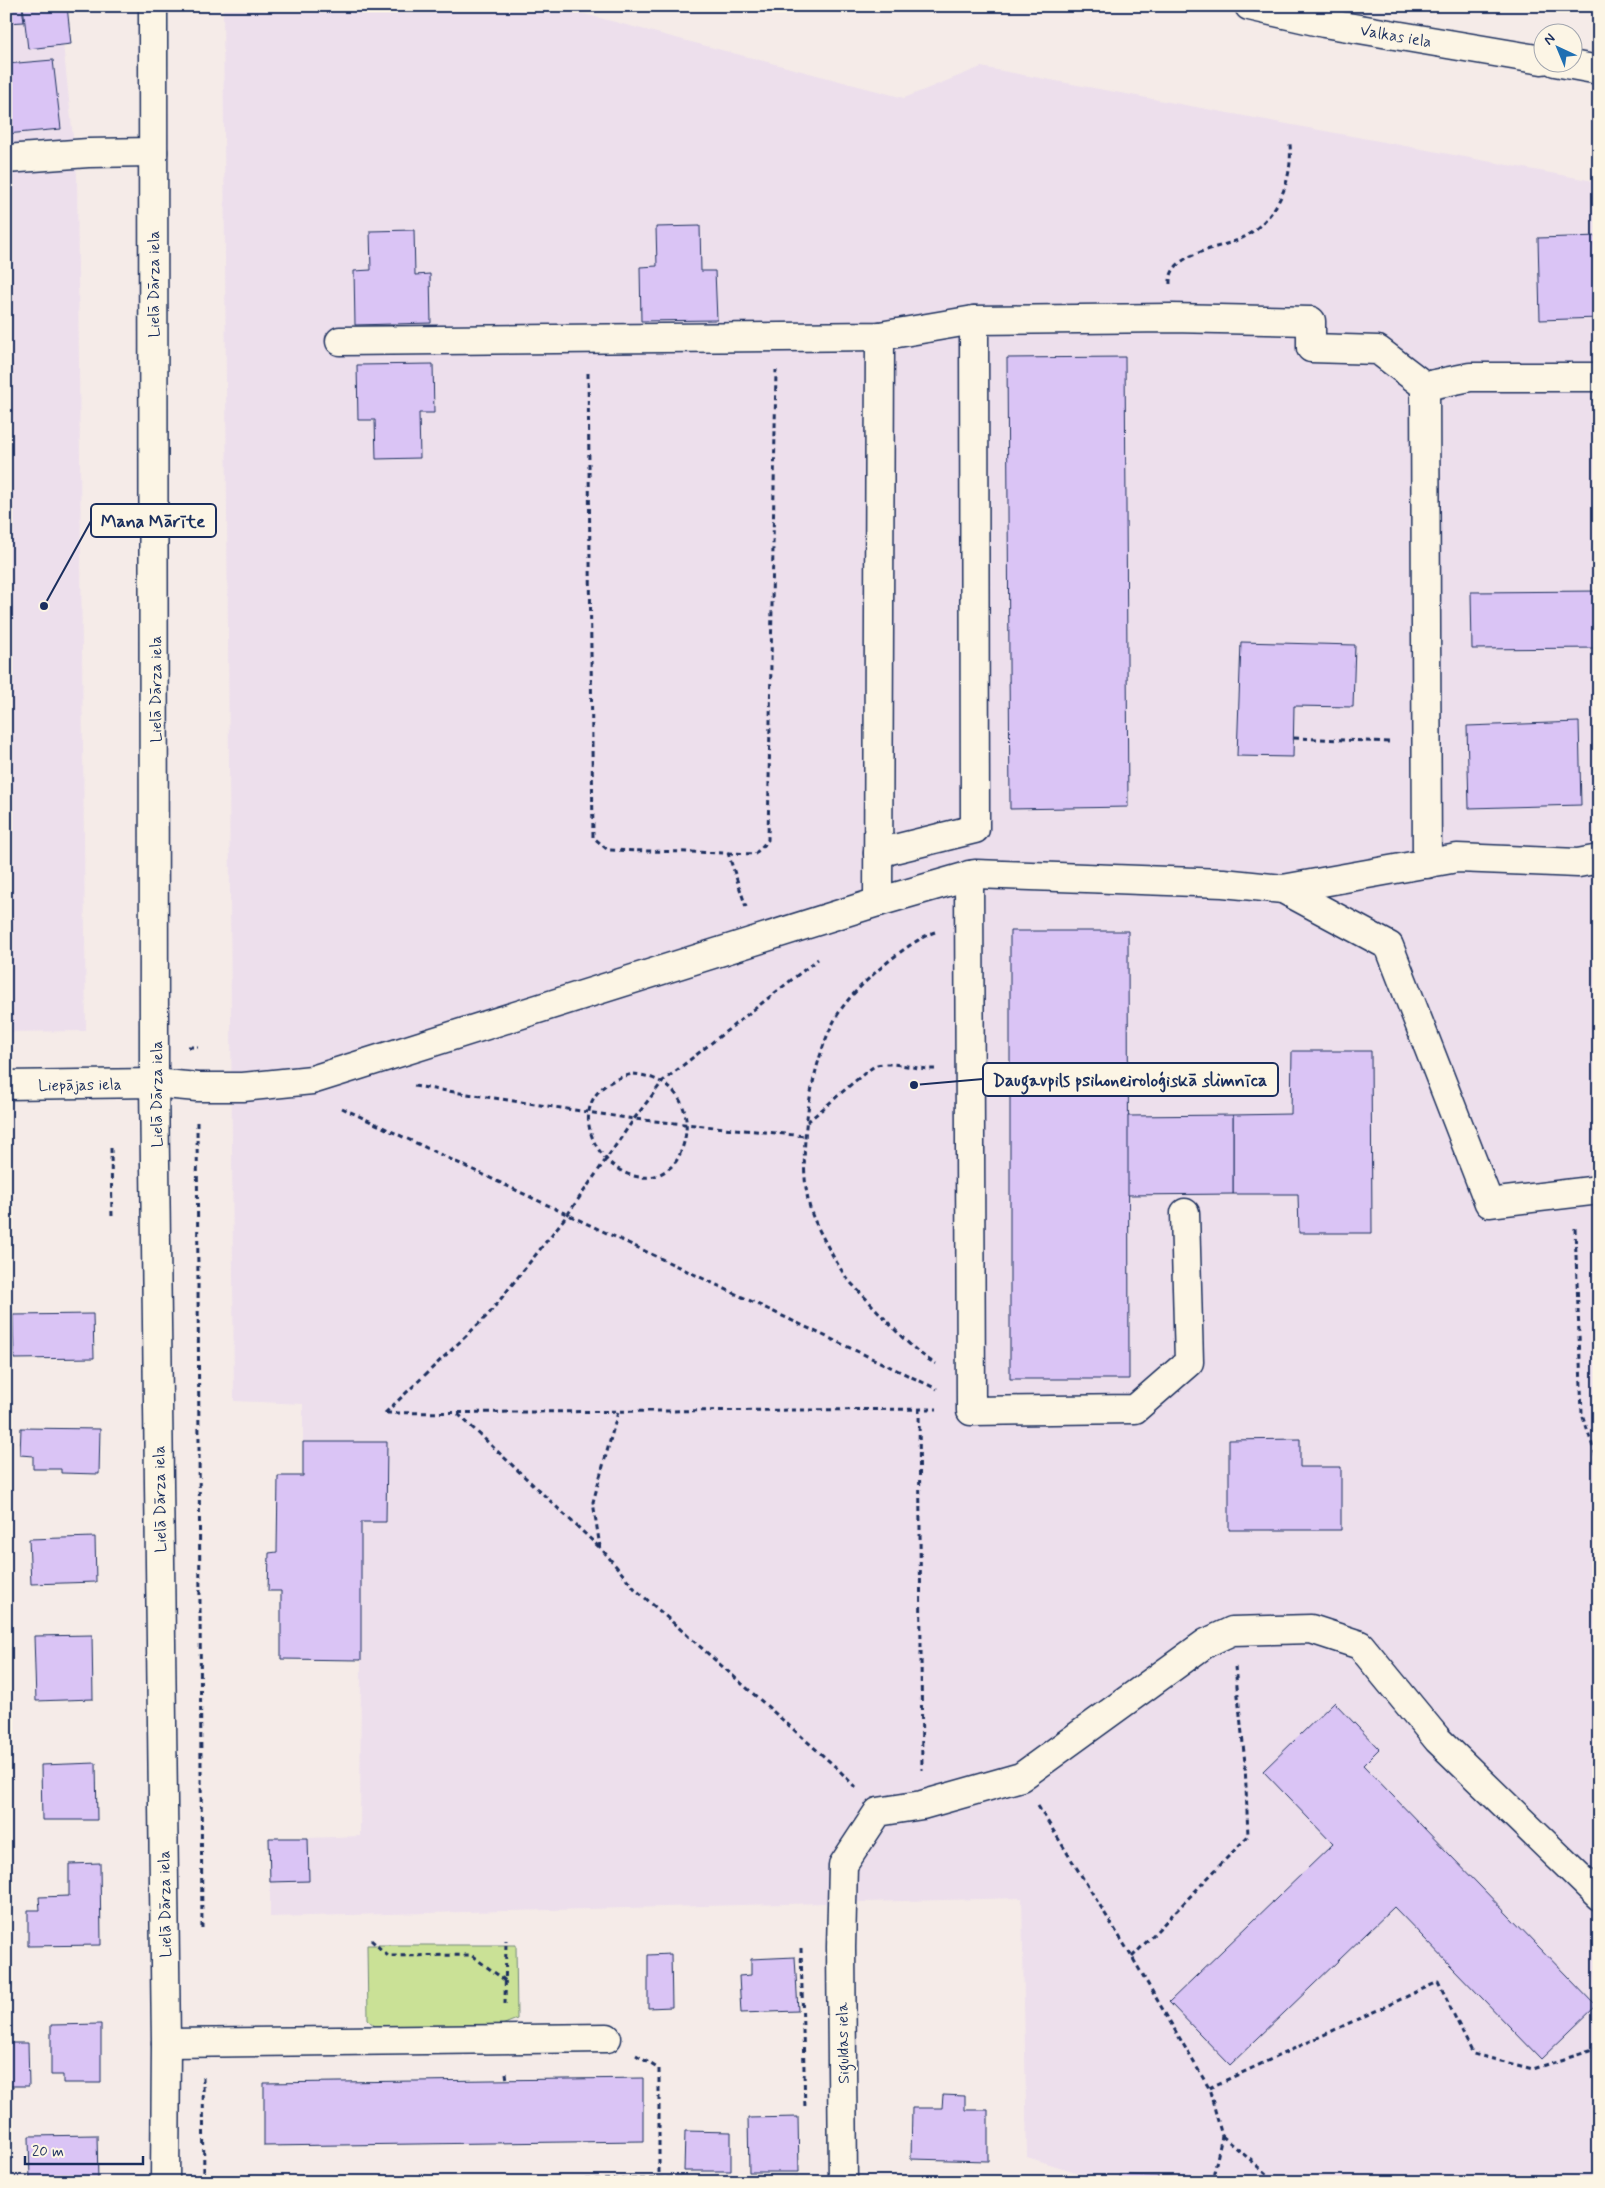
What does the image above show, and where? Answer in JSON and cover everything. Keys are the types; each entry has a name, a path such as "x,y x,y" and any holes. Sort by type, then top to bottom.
{"street":[{"name":"Lielā Dārza iela","path":"153,6 154,1083 166,2043 165,2182"},
{"name":"Valkas iela","path":"1249,6 1326,14 1532,58"},
{"path":"1582,67 1599,70"},
{"path":"6,159 88,153 153,152"},
{"path":"340,341 880,336 974,320 1171,318 1311,321 1311,348 1378,350 1425,386 1470,377 1599,377"},
{"path":"878,853 975,829 974,320"},
{"path":"878,902 880,336"},
{"path":"1425,386 1427,864"},
{"path":"1283,889 1456,858 1578,863 1599,859"},
{"path":"969,875 971,1400 1135,1409 1189,1362 1185,1213"},
{"name":"Liepājas iela","path":"6,1085 154,1083 197,1087 243,1087 312,1080 969,875 1222,883 1283,889"},
{"path":"1283,889 1389,946 1488,1203 1586,1191"},
{"path":"878,1812 922,1805 1021,1777 1206,1643 1232,1632 1311,1630 1360,1645 1438,1740 1599,1896"},
{"name":"Siguldas iela","path":"843,2182 843,1865 878,1812"},
{"path":"166,2043 607,2038"}],"path":[{"path":"1171,318 1169,277 1178,266 1191,256 1244,237 1261,224 1277,206 1287,181 1291,161 1290,144"},
{"path":"588,340 593,837 608,850 755,854 768,840 777,337"},
{"path":"1294,738 1427,744"},
{"path":"728,853 748,914"},
{"path":"941,930 933,932 913,943 870,979 840,1011 821,1049 805,1136 806,1182 813,1216 846,1277 918,1354 971,1400"},
{"path":"824,954 663,1081 634,1119 568,1214 488,1315 385,1414 919,1408 971,1400"},
{"path":"188,1048 198,1047"},
{"path":"807,1122 875,1065 898,1064 921,1069 935,1069"},
{"path":"633,1074 649,1075 663,1081 674,1092 682,1105 686,1125 679,1157 670,1169 657,1175 638,1178 620,1172 607,1159 591,1135 587,1112 591,1101 602,1087 616,1078 633,1074"},
{"path":"408,1085 634,1119 805,1136"},
{"path":"334,1104 971,1400"},
{"path":"197,1117 202,1934"},
{"path":"112,1148 112,1219"},
{"path":"1586,1191 1582,1414 1599,1465"},
{"path":"919,1408 922,1805"},
{"path":"600,1547 593,1502 618,1412"},
{"path":"458,1414 600,1547 635,1589 837,1768 878,1812"},
{"path":"1132,1958 1248,1836 1244,1763 1232,1632"},
{"path":"1021,1777 1058,1841 1132,1958 1208,2088 1222,2136 1212,2182"},
{"path":"371,1940 388,1956 471,1955 506,1981"},
{"path":"505,2040 506,1940"},
{"path":"801,1948 805,2112"},
{"path":"1208,2088 1438,1982 1473,2054 1534,2069 1599,2048"},
{"path":"607,2038 659,2068 659,2179"},
{"path":"203,2043 204,2182"},
{"path":"1222,2136 1277,2182"},
{"path":"415,2182 659,2179 807,2180 807,2170"}],"shaded area":[{"path":"6,6 59,6 77,175 86,1031 6,1032"},
{"path":"223,6 554,6 904,98 981,67 1599,182 1599,2182 1085,2182 1085,2175 1027,2157 1022,1898 270,1917 270,1882 308,1838 360,1836 361,1660 303,1442 303,1404 234,1401"}],"green space":[{"path":"367,1945 516,1945 517,2019 497,2027 377,2028 368,2020"}],"building":[{"path":"6,6 22,6 24,22 6,23"},
{"path":"23,6 67,6 71,44 28,49"},
{"path":"53,60 61,129 6,134 6,64"},
{"path":"700,226 701,271 715,271 717,320 641,321 640,267 657,266 656,227"},
{"path":"414,230 415,275 430,274 431,323 355,325 354,271 371,270 370,231"},
{"path":"1599,236 1599,318 1540,320 1538,238"},
{"path":"1125,357 1128,807 1010,809 1007,358"},
{"path":"433,364 434,413 419,413 420,458 376,459 375,420 358,420 357,365"},
{"path":"1599,591 1599,648 1472,649 1471,592"},
{"path":"1241,642 1355,645 1353,707 1294,706 1293,757 1237,756"},
{"path":"1579,722 1581,805 1469,808 1467,726"},
{"path":"1010,931 1128,931 1129,1379 1010,1379"},
{"path":"1292,1051 1371,1051 1372,1233 1299,1233 1298,1194 1233,1194 1233,1115 1291,1114"},
{"path":"1233,1115 1233,1194 1128,1195 1128,1116"},
{"path":"93,1314 94,1358 14,1359 13,1315"},
{"path":"21,1428 100,1429 99,1474 61,1473 61,1469 33,1469 33,1456 20,1455"},
{"path":"1300,1439 1300,1467 1341,1467 1341,1530 1229,1530 1229,1440"},
{"path":"303,1442 387,1442 386,1522 361,1522 361,1660 281,1659 281,1591 268,1591 269,1553 277,1552 278,1476 303,1476"},
{"path":"95,1537 96,1582 31,1584 29,1539"},
{"path":"92,1635 93,1699 36,1701 34,1636"},
{"path":"1334,1702 1379,1749 1363,1765 1596,2006 1541,2059 1394,1907 1230,2065 1169,2002 1333,1844 1263,1771"},
{"path":"96,1763 97,1820 42,1820 41,1765"},
{"path":"269,1838 308,1838 309,1881 270,1882"},
{"path":"100,1863 101,1945 28,1946 28,1910 40,1910 39,1897 69,1896 69,1864"},
{"path":"671,1954 672,2007 648,2008 648,1955"},
{"path":"795,1957 798,2011 741,2013 739,1976 751,1975 751,1959"},
{"path":"101,2024 101,2083 63,2083 63,2075 51,2075 51,2025"},
{"path":"6,2043 28,2043 29,2086 6,2086"},
{"path":"643,2078 643,2141 264,2146 264,2083"},
{"path":"943,2095 965,2096 965,2110 988,2110 988,2161 911,2159 912,2108 942,2108"},
{"path":"798,2117 799,2172 749,2172 748,2118"},
{"path":"685,2131 731,2132 731,2171 684,2171"},
{"path":"97,2135 98,2182 30,2182 29,2136"},
{"path":"1120,2175 1158,2176 1158,2182 1120,2182"}],"place":[{"name":"Mana Mārīte","path":"44,606"},
{"name":"Daugavpils psihoneiroloģiskā slimnīca","path":"914,1085"}]}
